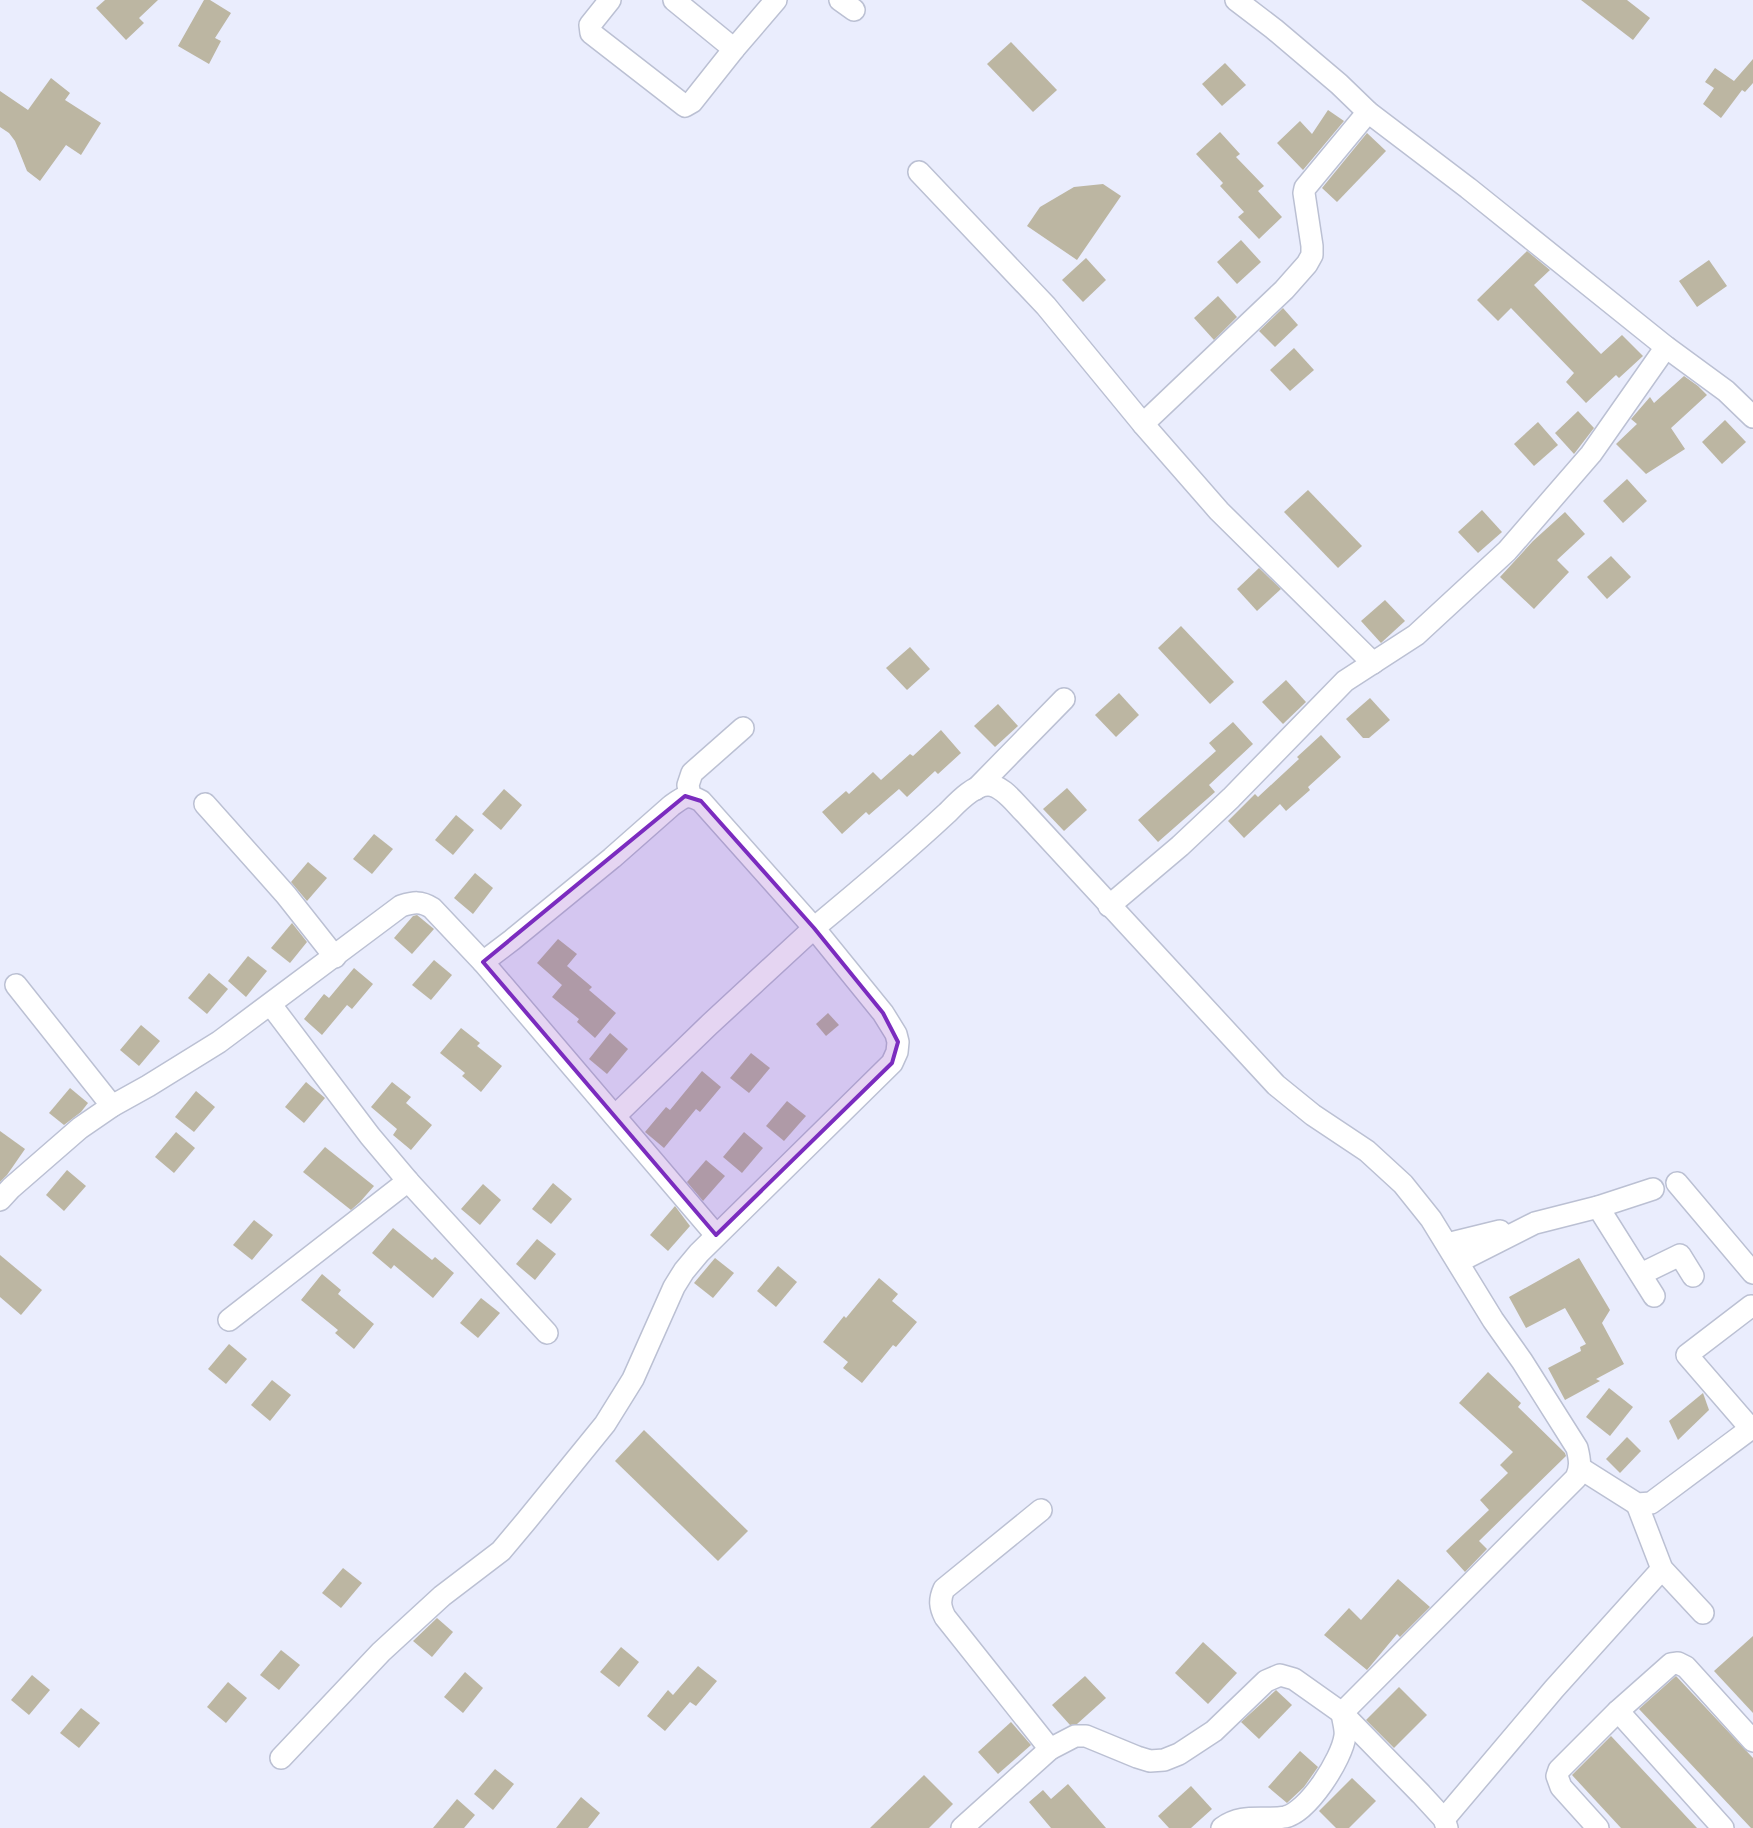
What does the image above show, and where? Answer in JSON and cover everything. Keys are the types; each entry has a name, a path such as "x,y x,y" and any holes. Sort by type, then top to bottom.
{"street":[{"path":"610,0 590,25 590,33 685,106 692,102 776,0"},
{"path":"674,0 734,49"},
{"path":"1236,0 1274,29 1339,84 1368,112 1468,188 1666,347 1726,390 1753,417"},
{"path":"1143,424 1284,290 1307,264 1312,255 1312,246 1304,193 1305,188 1368,112"},
{"path":"919,172 1046,306 1143,424 1219,511 1373,663"},
{"path":"1109,906 1180,846 1231,798 1345,681 1416,635 1507,551 1590,454 1666,347"},
{"path":"615,1116 710,1024 814,928 899,858 962,799 976,789 1064,698"},
{"path":"690,796 688,785 692,773 743,728"},
{"path":"976,789 986,785 992,786 997,787 1008,795 1276,1085 1313,1115 1367,1152 1403,1184 1431,1219 1493,1320 1522,1361 1577,1448 1580,1468 1576,1478 1342,1713"},
{"path":"281,1758 380,1652 442,1596 501,1551 605,1424 633,1379 674,1287 689,1265 716,1235 878,1078 892,1063 897,1052 898,1042 896,1034 883,1013 814,928 701,801 690,796 681,799 671,806 612,858 483,962"},
{"path":"205,804 286,895 335,957"},
{"path":"0,1200 11,1188 80,1128 112,1106 182,1066 219,1042 401,906 413,902 424,902 483,962 716,1235"},
{"path":"16,985 112,1106"},
{"path":"271,1005 370,1136 408,1181 547,1333"},
{"path":"229,1320 408,1181"},
{"path":"1677,1182 1753,1273"},
{"path":"1452,1253 1535,1223 1598,1207 1653,1189"},
{"path":"1598,1207 1654,1296"},
{"path":"1641,1274 1680,1255 1693,1276"},
{"path":"1580,1468 1637,1504 1651,1503 1752,1428 1687,1355 1751,1306"},
{"path":"1637,1504 1662,1569 1703,1613"},
{"path":"1041,1510 944,1590 940,1598 941,1609 945,1617 1050,1749"},
{"path":"962,1828 1050,1749 1075,1736 1086,1736 1150,1761 1164,1760 1179,1754 1214,1731 1266,1681 1280,1675 1294,1679 1342,1713 1446,1824 1554,1688 1662,1569"},
{"path":"1598,1828 1561,1787 1557,1776 1559,1770 1618,1711 1672,1664 1678,1663 1686,1666 1753,1741"},
{"path":"1618,1711 1724,1828"},
{"path":"1222,1828 1229,1823 1243,1818 1284,1817 1294,1814 1304,1807 1338,1759 1345,1734 1342,1713"}],"highlighted area":[{"path":"685,796 701,801 814,928 883,1013 898,1042 892,1063 716,1235 483,962"}],"building":[{"path":"105,0 158,0 139,18 144,23 126,40 96,8"},
{"path":"204,0 210,0 231,13 215,38 221,41 209,64 178,46"},
{"path":"1581,0 1627,0 1650,18 1633,40"},
{"path":"1011,42 1057,90 1033,112 987,64"},
{"path":"1753,59 1753,83 1745,92 1742,90 1721,118 1703,104 1714,88 1705,82 1715,68 1734,81"},
{"path":"1225,63 1246,85 1222,106 1202,84"},
{"path":"51,78 70,93 65,100 101,123 81,155 66,145 40,181 27,171 15,141 9,133 0,127 0,91 28,110"},
{"path":"1328,110 1344,121 1303,170 1277,143 1300,121 1312,134"},
{"path":"1220,132 1240,154 1236,157 1264,186 1258,191 1282,217 1259,239 1238,217 1244,212 1220,186 1223,183 1196,154"},
{"path":"1367,133 1386,151 1337,202 1322,188"},
{"path":"1103,184 1121,196 1077,260 1027,226 1040,207 1074,187"},
{"path":"1241,240 1261,262 1237,284 1217,262"},
{"path":"1527,251 1550,270 1534,285 1601,354 1622,335 1643,356 1619,378 1616,375 1586,403 1566,382 1574,373 1511,308 1498,321 1477,300"},
{"path":"1086,258 1106,280 1083,302 1062,280"},
{"path":"1709,260 1727,286 1697,307 1679,281"},
{"path":"1218,296 1237,317 1214,340 1194,318"},
{"path":"1283,308 1298,325 1275,347 1259,331"},
{"path":"1294,348 1314,370 1290,391 1270,370"},
{"path":"1684,376 1707,395 1671,428 1685,449 1646,474 1616,444 1637,424 1631,419 1650,397 1654,403"},
{"path":"1578,411 1594,428 1574,454 1555,433"},
{"path":"1725,420 1746,442 1722,464 1702,442"},
{"path":"1538,422 1558,445 1534,466 1514,444"},
{"path":"1627,479 1647,501 1623,523 1603,501"},
{"path":"1308,490 1362,546 1338,568 1284,512"},
{"path":"1482,510 1502,532 1478,553 1458,532"},
{"path":"1565,512 1585,534 1557,560 1569,572 1534,609 1500,577 1533,541"},
{"path":"1611,556 1631,577 1607,599 1587,577"},
{"path":"1259,568 1281,589 1257,611 1237,589"},
{"path":"1385,600 1405,621 1381,643 1361,621"},
{"path":"1181,626 1234,682 1210,704 1158,648"},
{"path":"910,647 930,669 907,690 886,668"},
{"path":"1286,680 1306,702 1283,724 1262,702"},
{"path":"1119,693 1139,715 1116,737 1095,715"},
{"path":"1370,698 1390,720 1369,738 1363,738 1346,719"},
{"path":"998,704 1018,726 995,747 974,726"},
{"path":"1233,722 1253,744 1209,785 1215,792 1158,842 1138,820 1216,751 1209,743"},
{"path":"941,730 961,753 938,774 935,771 907,797 899,789 869,815 866,812 842,834 822,812 846,791 849,794 873,772 881,780 910,754 913,756"},
{"path":"1321,735 1341,757 1308,787 1310,790 1286,811 1280,804 1244,838 1228,821 1255,794 1258,797 1299,759 1297,757"},
{"path":"1067,788 1087,810 1064,831 1043,809"},
{"path":"504,789 522,805 501,830 482,814"},
{"path":"456,815 474,830 453,855 435,840"},
{"path":"374,834 393,849 372,874 353,859"},
{"path":"308,862 327,878 307,901 291,882"},
{"path":"475,873 493,888 473,914 454,898"},
{"path":"417,915 434,929 412,954 394,938 413,916"},
{"path":"292,923 307,942 290,963 271,948"},
{"path":"558,939 577,954 567,966 592,987 589,990 616,1013 595,1038 577,1022 579,1019 552,997 562,985 537,963"},
{"path":"248,956 267,971 246,997 228,981"},
{"path":"434,960 452,975 431,1000 412,985"},
{"path":"354,968 373,984 352,1009 347,1005 322,1035 304,1019 324,994 329,998"},
{"path":"209,973 228,989 207,1014 188,998"},
{"path":"828,1013 839,1025 826,1036 816,1024"},
{"path":"141,1025 160,1041 139,1066 120,1050"},
{"path":"461,1028 480,1043 477,1046 502,1066 481,1092 462,1076 465,1073 440,1053"},
{"path":"610,1033 628,1049 607,1074 589,1059"},
{"path":"751,1053 770,1068 749,1093 730,1078"},
{"path":"702,1071 721,1087 700,1112 696,1109 664,1148 645,1132 666,1107 670,1110"},
{"path":"306,1082 325,1098 304,1123 285,1107"},
{"path":"392,1082 411,1097 406,1103 432,1125 411,1150 393,1135 397,1129 371,1107"},
{"path":"70,1088 88,1103 81,1112 64,1125 49,1113"},
{"path":"196,1091 215,1107 194,1132 175,1117"},
{"path":"787,1101 806,1116 784,1141 766,1126"},
{"path":"0,1131 25,1149 0,1182"},
{"path":"176,1132 195,1148 174,1173 155,1157"},
{"path":"744,1132 763,1148 742,1173 723,1157"},
{"path":"325,1147 374,1186 351,1210 303,1172"},
{"path":"706,1160 725,1176 703,1201 687,1182"},
{"path":"67,1170 86,1186 64,1211 46,1195"},
{"path":"553,1183 572,1199 551,1224 532,1209"},
{"path":"483,1184 501,1200 480,1225 461,1209"},
{"path":"675,1206 690,1226 668,1251 650,1235"},
{"path":"254,1220 273,1235 252,1260 233,1245"},
{"path":"393,1228 432,1260 435,1257 454,1273 433,1298 394,1265 391,1269 372,1253"},
{"path":"537,1239 556,1254 535,1280 516,1264"},
{"path":"0,1255 42,1290 21,1315 0,1297"},
{"path":"715,1258 734,1273 713,1298 694,1283"},
{"path":"1579,1258 1610,1310 1602,1323 1624,1364 1596,1379 1600,1381 1565,1400 1548,1368 1581,1351 1580,1347 1586,1344 1565,1308 1526,1328 1509,1297"},
{"path":"778,1266 797,1282 776,1307 757,1291"},
{"path":"322,1274 341,1290 338,1294 374,1324 354,1349 335,1333 338,1330 301,1300"},
{"path":"879,1278 898,1294 892,1301 917,1322 896,1347 893,1345 862,1383 843,1368 848,1362 823,1342 844,1316 846,1318"},
{"path":"481,1298 500,1313 478,1338 460,1323"},
{"path":"229,1344 247,1359 226,1384 208,1369"},
{"path":"1488,1372 1521,1403 1518,1407 1566,1456 1479,1541 1487,1549 1465,1572 1446,1551 1489,1510 1480,1500 1508,1473 1500,1465 1513,1452 1459,1403"},
{"path":"272,1380 291,1395 270,1421 251,1405"},
{"path":"1609,1388 1633,1407 1610,1436 1586,1417"},
{"path":"1703,1393 1709,1410 1678,1440 1669,1421"},
{"path":"644,1430 748,1531 718,1561 615,1461"},
{"path":"1627,1437 1641,1451 1620,1473 1606,1459"},
{"path":"343,1568 362,1583 341,1608 322,1593"},
{"path":"1398,1579 1430,1607 1400,1637 1397,1634 1367,1670 1324,1635 1349,1608 1361,1620"},
{"path":"437,1618 453,1632 432,1657 413,1641"},
{"path":"1753,1636 1753,1713 1714,1671"},
{"path":"1203,1642 1237,1673 1208,1704 1175,1673"},
{"path":"621,1647 639,1662 619,1687 600,1672"},
{"path":"281,1650 300,1665 279,1690 260,1675"},
{"path":"698,1666 717,1681 696,1706 690,1702 665,1731 647,1716 668,1690 673,1695"},
{"path":"465,1672 483,1688 463,1713 444,1697"},
{"path":"32,1675 50,1690 29,1715 11,1700"},
{"path":"1085,1676 1106,1698 1077,1724 1070,1725 1052,1705"},
{"path":"1676,1676 1753,1758 1753,1828 1639,1709"},
{"path":"228,1682 247,1698 226,1723 207,1707"},
{"path":"1399,1687 1427,1715 1394,1748 1366,1720"},
{"path":"1276,1690 1292,1705 1259,1739 1241,1722"},
{"path":"81,1708 100,1723 79,1748 60,1733"},
{"path":"1011,1722 1031,1745 998,1774 978,1752"},
{"path":"1611,1736 1697,1828 1621,1828 1572,1775"},
{"path":"1300,1751 1318,1767 1304,1787 1287,1803 1268,1787"},
{"path":"495,1769 514,1784 493,1810 474,1794"},
{"path":"924,1775 953,1804 929,1828 870,1828"},
{"path":"1352,1778 1376,1801 1349,1828 1336,1828 1319,1811"},
{"path":"1068,1784 1106,1828 1051,1828 1029,1802 1043,1790 1051,1799"},
{"path":"1191,1786 1212,1809 1191,1828 1169,1828 1158,1816"},
{"path":"581,1797 600,1813 588,1828 556,1828"},
{"path":"457,1799 475,1815 464,1828 433,1828"}]}
